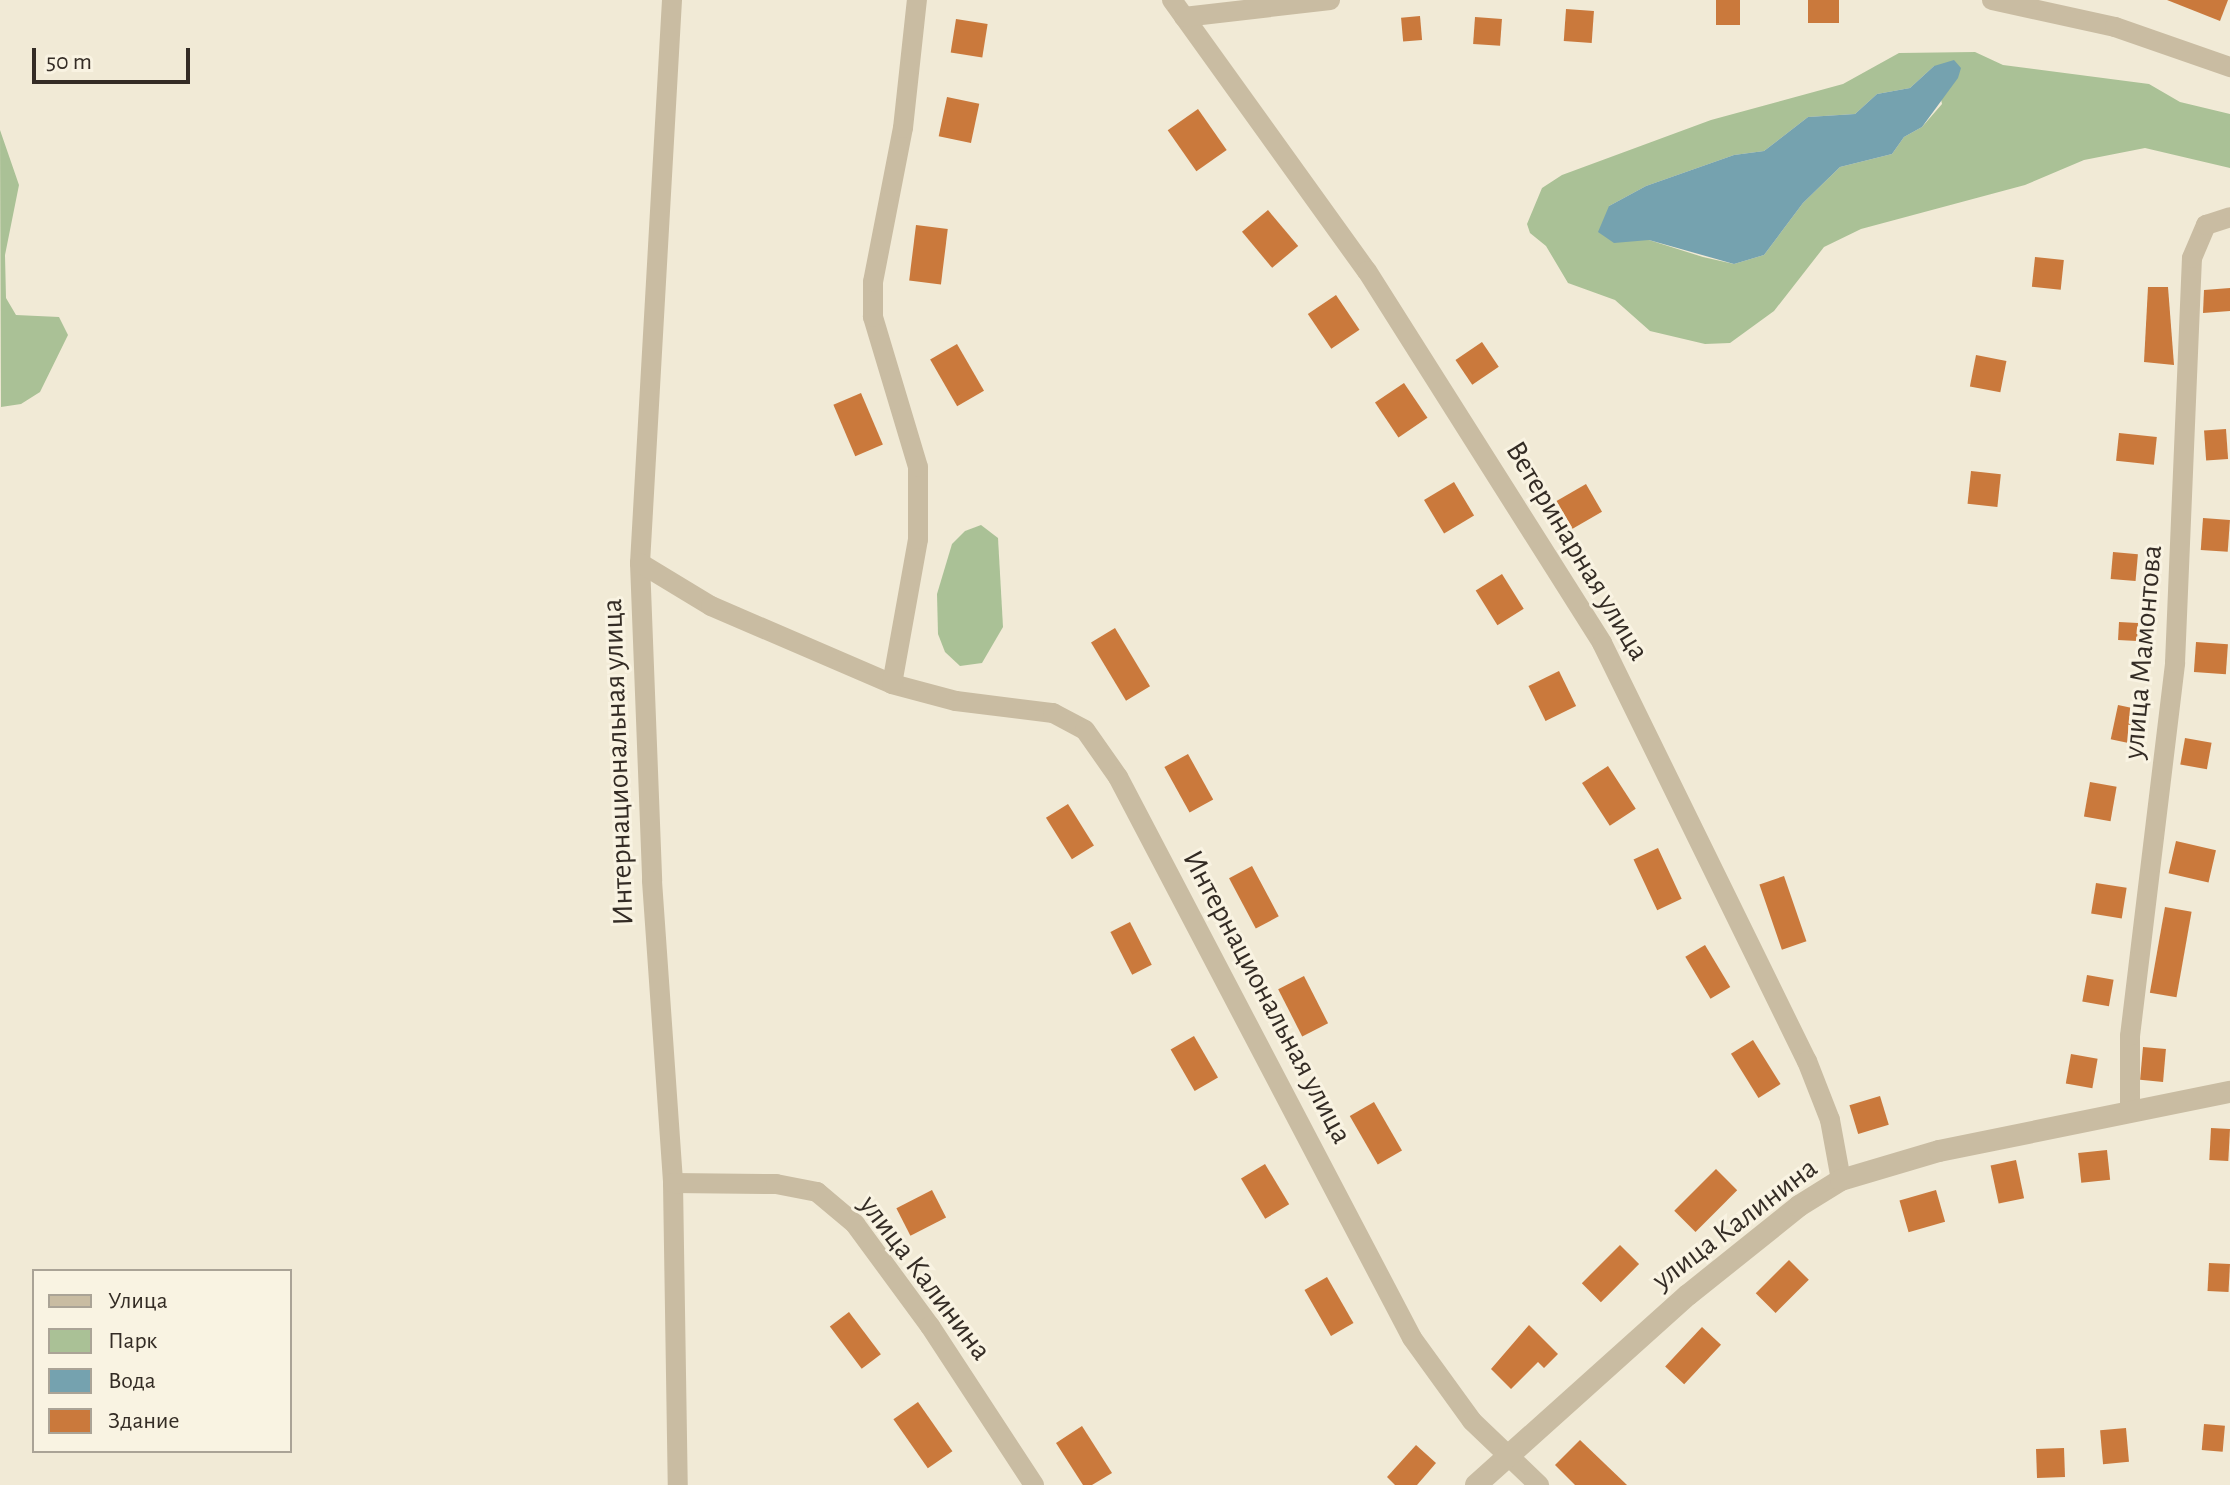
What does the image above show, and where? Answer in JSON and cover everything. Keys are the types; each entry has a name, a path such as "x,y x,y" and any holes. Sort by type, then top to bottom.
{"street":[{"name":"Интернациональная улица","path":"672,0 640,563 652,881 673,1183 678,1485"},
{"path":"892,684 918,539 918,467 873,317 873,282 903,128 917,0"},
{"path":"1178,8 1330,0"},
{"path":"1992,0 2115,27 2230,67"},
{"name":"Ветеринарная улица","path":"1178,8 1367,271 1602,643 1807,1061 1830,1120 1841,1180"},
{"name":"улица Мамонтова","path":"2130,1109 2130,1036 2175,663 2192,258 2206,225 2230,217"},
{"name":"Интернациональная улица","path":"640,563 711,606 892,684 956,701 1053,713 1085,730 1118,777 1412,1338 1444,1386 1506,1457 1539,1485"},
{"name":"улица Калинина","path":"1476,1485 1688,1295 1799,1206 1841,1180 1939,1151 2130,1109 2230,1092"},
{"name":"улица Калинина","path":"673,1183 776,1184 817,1192 827,1200 855,1224 930,1326 1034,1485"}],"green space":[{"path":"1975,52 2003,65 2149,84 2180,102 2230,114 2230,168 2145,148 2084,160 2025,185 1861,229 1824,247 1774,311 1730,343 1705,344 1650,331 1615,300 1568,283 1546,246 1530,233 1527,224 1542,188 1562,175 1711,120 1843,84 1899,53","holes":["1934,66 1942,104 1922,127 1904,137 1892,154 1840,167 1803,203 1764,255 1734,264 1649,240 1609,206 1646,186 1734,155 1764,151 1808,117 1855,114 1877,94 1910,88"]},
{"path":"0,130 19,185 5,255 6,298 16,315 59,317 68,335 40,392 21,404 1,407"},
{"path":"981,525 998,538 1003,627 982,663 960,666 945,652 938,634 937,594 952,544 965,531"}],"water":[{"path":"1954,60 1961,68 1958,78 1922,127 1904,137 1892,154 1840,167 1803,203 1764,255 1734,264 1649,240 1614,243 1598,232 1609,206 1646,186 1734,155 1764,151 1808,117 1855,114 1877,94 1910,88 1934,66"}],"building":[{"path":"1716,0 1740,0 1740,25 1716,25"},
{"path":"1808,0 1839,0 1839,23 1808,23"},
{"path":"2167,0 2228,0 2220,21"},
{"path":"1566,9 1594,11 1592,43 1564,41"},
{"path":"1420,16 1422,40 1403,42 1401,18"},
{"path":"1475,17 1502,19 1500,46 1473,44"},
{"path":"956,19 988,24 982,58 951,53"},
{"path":"947,97 979,104 971,143 939,136"},
{"path":"1198,109 1227,150 1196,171 1168,130"},
{"path":"1268,210 1298,246 1272,268 1242,232"},
{"path":"916,225 948,229 941,284 909,281"},
{"path":"2035,257 2064,260 2061,290 2032,287"},
{"path":"2148,287 2168,287 2174,365 2144,362"},
{"path":"2230,288 2230,311 2203,313 2204,290"},
{"path":"1336,295 1359,330 1331,349 1308,314"},
{"path":"1482,342 1499,367 1472,385 1455,360"},
{"path":"957,344 984,391 957,406 930,360"},
{"path":"1976,355 2006,361 2000,392 1970,386"},
{"path":"1404,383 1427,418 1398,437 1375,403"},
{"path":"861,393 883,445 855,456 833,405"},
{"path":"2226,429 2228,459 2206,460 2204,431"},
{"path":"2119,433 2157,437 2154,465 2116,461"},
{"path":"1971,471 2001,474 1997,507 1968,504"},
{"path":"1454,482 1474,515 1444,533 1424,500"},
{"path":"1586,484 1602,512 1573,529 1557,501"},
{"path":"2203,518 2230,520 2228,552 2201,550"},
{"path":"2113,552 2138,554 2136,581 2111,579"},
{"path":"1502,574 1524,609 1497,625 1476,590"},
{"path":"2119,622 2138,623 2137,641 2118,640"},
{"path":"1115,628 1150,686 1126,701 1091,642"},
{"path":"2196,642 2228,644 2226,674 2194,672"},
{"path":"1559,671 1576,706 1546,721 1528,686"},
{"path":"2118,705 2146,711 2139,745 2111,739"},
{"path":"2185,738 2212,743 2207,769 2180,765"},
{"path":"1188,754 1213,799 1190,813 1164,767"},
{"path":"1608,766 1636,809 1610,826 1582,783"},
{"path":"2090,782 2117,787 2111,821 2084,816"},
{"path":"1068,804 1094,846 1072,859 1046,818"},
{"path":"2176,841 2216,850 2209,882 2169,873"},
{"path":"1658,848 1682,899 1657,910 1634,859"},
{"path":"1252,866 1279,916 1256,929 1229,878"},
{"path":"1784,876 1806,941 1782,950 1759,884"},
{"path":"2096,883 2127,888 2122,918 2091,914"},
{"path":"2165,907 2192,912 2176,997 2150,993"},
{"path":"1130,922 1152,965 1132,975 1110,932"},
{"path":"1705,945 1730,987 1711,999 1685,957"},
{"path":"2087,975 2114,980 2109,1006 2082,1002"},
{"path":"1304,976 1328,1023 1302,1036 1278,989"},
{"path":"1194,1036 1218,1078 1195,1091 1171,1050"},
{"path":"1753,1040 1781,1084 1759,1098 1731,1054"},
{"path":"2143,1047 2166,1049 2163,1082 2140,1080"},
{"path":"2071,1054 2098,1059 2092,1088 2066,1084"},
{"path":"1880,1096 1889,1125 1858,1134 1849,1105"},
{"path":"1374,1102 1402,1150 1378,1164 1350,1116"},
{"path":"2211,1128 2230,1129 2228,1161 2209,1160"},
{"path":"2107,1150 2110,1180 2081,1183 2078,1153"},
{"path":"2016,1160 2024,1198 1999,1204 1991,1165"},
{"path":"1265,1164 1289,1204 1265,1219 1241,1178"},
{"path":"1716,1169 1737,1190 1695,1232 1674,1211"},
{"path":"932,1190 946,1218 910,1236 896,1208"},
{"path":"1936,1190 1945,1222 1909,1232 1899,1200"},
{"path":"1620,1245 1639,1264 1601,1302 1582,1283"},
{"path":"1789,1260 1809,1280 1776,1313 1756,1293"},
{"path":"2209,1263 2230,1264 2229,1292 2208,1291"},
{"path":"1327,1277 1354,1323 1331,1336 1304,1290"},
{"path":"849,1312 881,1354 862,1369 830,1326"},
{"path":"1529,1325 1558,1354 1544,1368 1538,1362 1511,1389 1491,1369"},
{"path":"1702,1327 1721,1345 1684,1384 1665,1366"},
{"path":"918,1402 952,1451 928,1468 893,1419"},
{"path":"2204,1424 2225,1426 2223,1452 2202,1450"},
{"path":"1082,1426 1112,1473 1092,1485 1083,1485 1056,1443"},
{"path":"2126,1428 2129,1462 2103,1464 2100,1430"},
{"path":"1580,1440 1627,1485 1575,1485 1555,1465"},
{"path":"1416,1445 1436,1463 1417,1485 1395,1485 1387,1477"},
{"path":"2064,1448 2065,1477 2037,1478 2036,1449"}]}
